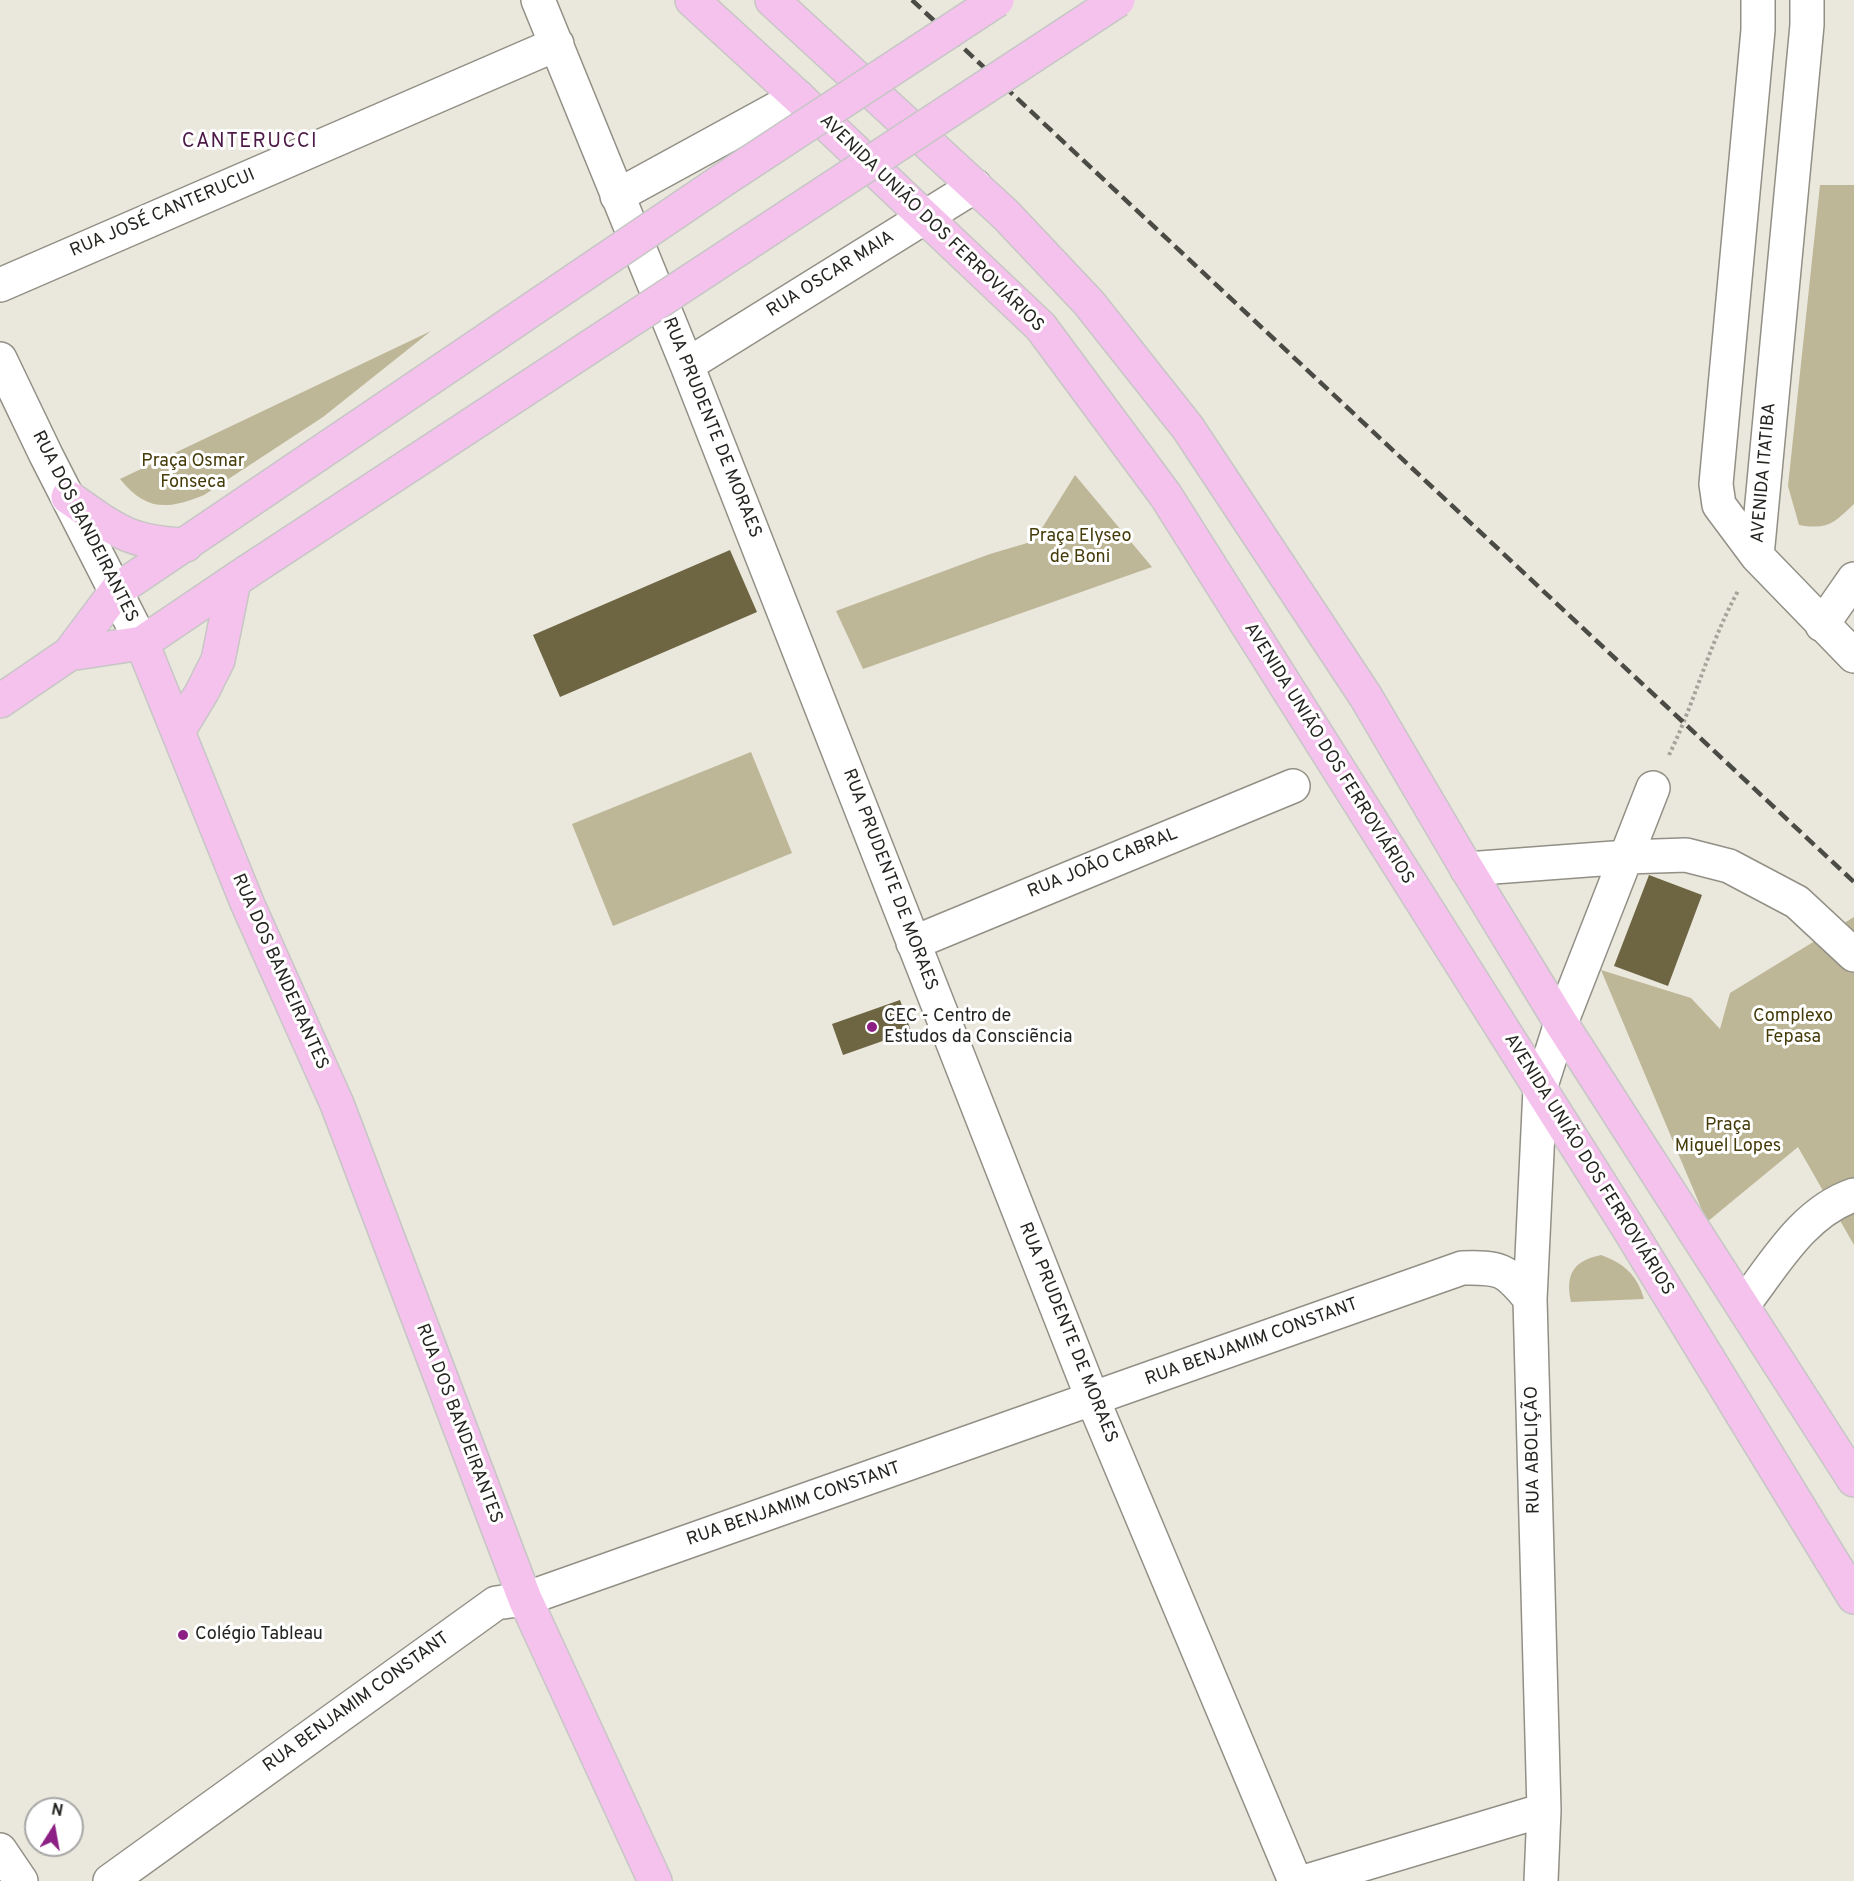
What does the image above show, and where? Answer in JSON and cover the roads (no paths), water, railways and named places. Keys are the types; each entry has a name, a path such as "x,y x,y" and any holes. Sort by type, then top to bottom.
{"main road":[{"name":"AVENIDA UNIÃO DOS FERROVIÁRIOS","path":"692,0 926,216 1041,327 1166,496 1540,1089 1854,1597"},
{"path":"772,0 1006,215 1089,303 1188,428 1366,697 1561,1023 1854,1480"},
{"path":"0,702 69,654 117,590 713,187 997,0"},
{"path":"69,654 142,643 1118,0"},
{"path":"68,497 119,532 151,544 186,545"},
{"path":"179,730 218,660 240,577"},
{"name":"RUA DOS BANDEIRANTES","path":"142,643 248,904 337,1104 525,1599 655,1881"}],"street":[{"name":"RUA PRUDENTE DE MORAES","path":"538,0 687,365 1093,1400 1295,1881"},
{"name":"AVENIDA ITATIBA","path":"1757,556 1719,506 1716,484 1758,30 1758,0"},
{"name":"AVENIDA ITATIBA","path":"1757,556 1807,0"},
{"name":"RUA JOSÉ CANTERUCUI","path":"0,285 557,44"},
{"path":"617,196 798,97"},
{"name":"RUA OSCAR MAIA","path":"687,365 975,186"},
{"name":"RUA DOS BANDEIRANTES","path":"0,359 142,643"},
{"path":"1757,556 1854,656"},
{"path":"1822,625 1854,579"},
{"name":"RUA JOÃO CABRAL","path":"913,942 1293,786"},
{"name":"RUA ABOLIÇÃO","path":"1541,1881 1544,1810 1530,1299 1540,1089 1561,1023 1653,788"},
{"path":"1467,869 1686,855 1729,866 1797,902 1854,955"},
{"path":"1743,1305 1806,1224 1845,1198 1854,1195"},
{"name":"RUA BENJAMIM CONSTANT","path":"110,1881 496,1603 525,1599 1462,1268 1492,1267 1513,1278 1530,1299"},
{"path":"1307,1881 1544,1810"},
{"path":"0,1850 21,1881"}],"railway":[{"path":"912,0 1854,882"}],"place":[{"name":"CEC - Centro de Estudos da Consciẽncia","path":"872,1027"},
{"name":"Colégio Tableau","path":"183,1635"}],"district":[{"name":"CANTERUCCI","path":"250,143"}],"park label":[{"name":"Praça Osmar Fonseca","path":"193,472"},
{"name":"Praça Elyseo de Boni","path":"1080,547"},
{"name":"Complexo Fepasa","path":"1793,1027"},
{"name":"Praça Miguel Lopes","path":"1728,1136"}]}
